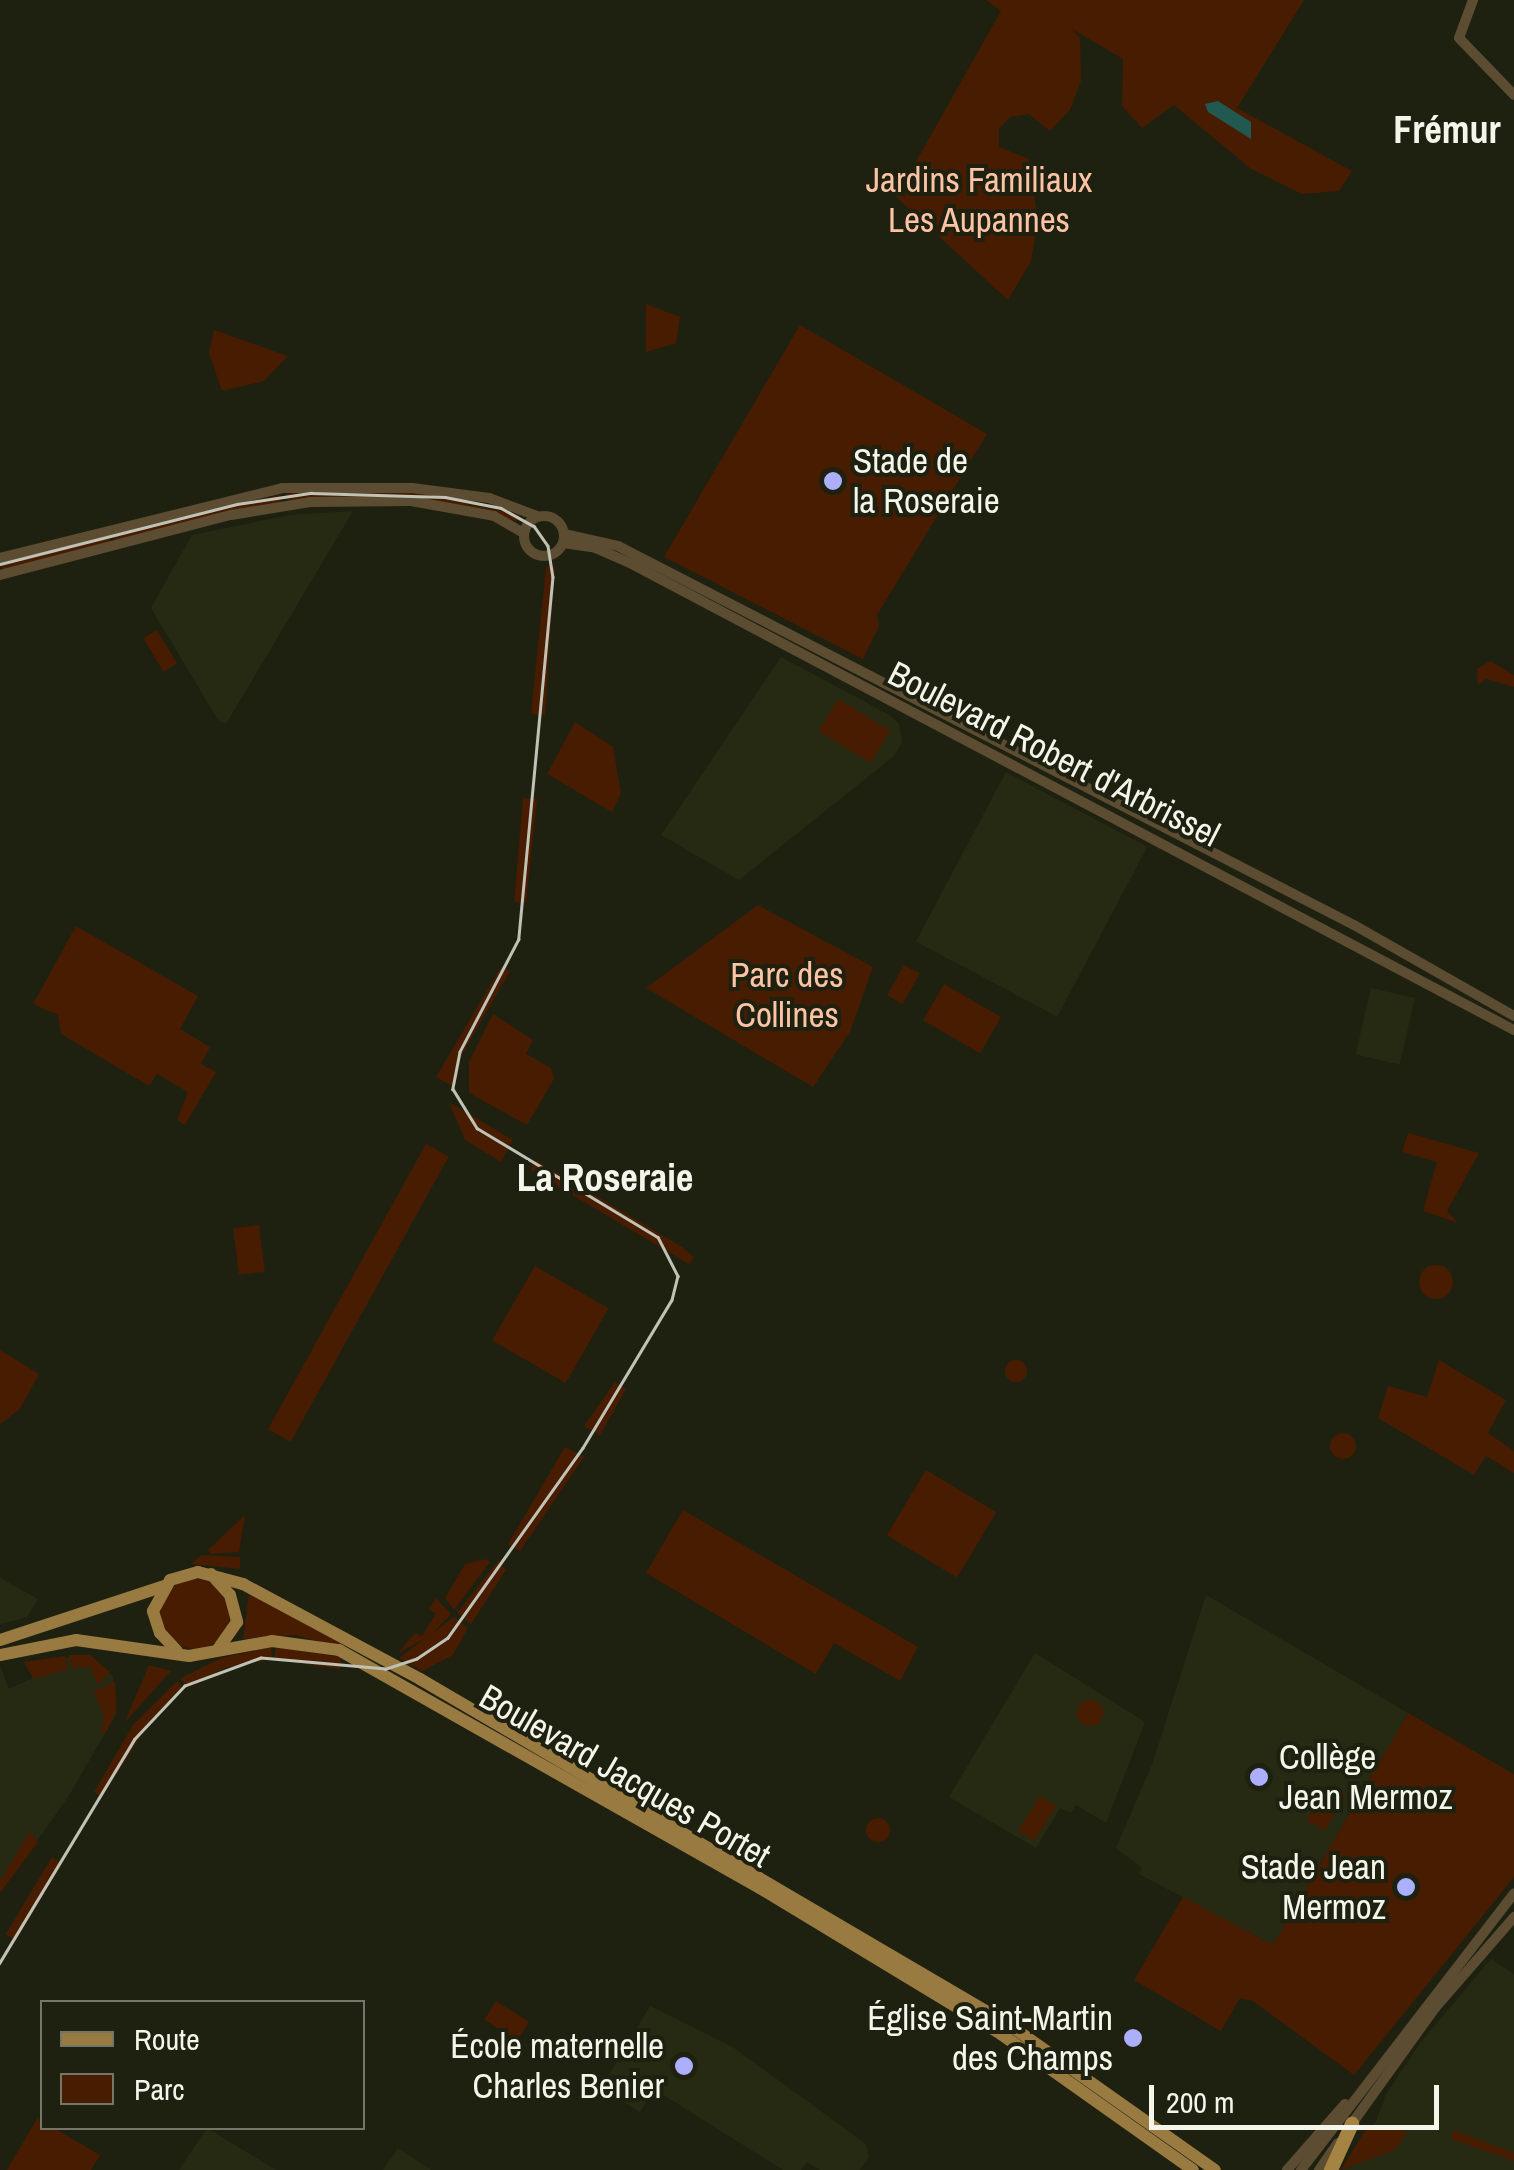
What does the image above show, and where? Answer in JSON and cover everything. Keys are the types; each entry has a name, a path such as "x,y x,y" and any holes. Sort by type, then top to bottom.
{"highway":[{"path":"1331,2170 1352,2124"}],"main road":[{"path":"0,1640 164,1586 183,1574 211,1574 230,1595 237,1622 212,1652 183,1655 76,1640 0,1656"},
{"name":"Boulevard Jacques Portet","path":"211,1574 243,1584 357,1644 992,2022"},
{"path":"164,1586 153,1611 163,1638 183,1655"},
{"name":"Boulevard Jacques Portet","path":"212,1652 294,1641 358,1660 992,2022"},
{"path":"992,2022 1194,2170"},
{"path":"992,2022 1216,2170"}],"street":[{"path":"1473,0 1459,38 1514,95"},
{"path":"0,558 282,488 412,488 490,498 554,518 564,538 551,555 538,555 524,533 494,516 410,501 310,502 231,515 0,575"},
{"path":"524,533 538,516"},
{"name":"Boulevard Robert d'Arbrissel","path":"564,538 618,546 1354,926 1514,1016"},
{"name":"Boulevard Robert d'Arbrissel","path":"564,538 630,564 1514,1030"},
{"path":"1301,2170 1514,1893"},
{"path":"1319,2170 1435,2008 1514,1917"},
{"path":"1287,2170 1354,2098"}],"shaded area":[{"path":"353,511 226,724 218,720 151,608 192,535 290,515"},
{"path":"781,657 888,714 899,724 902,742 894,756 739,880 661,835"},
{"path":"1006,772 1147,847 1057,1017 916,942"},
{"path":"1371,988 1415,998 1400,1064 1356,1054"},
{"path":"0,1578 38,1599 27,1617 0,1624"},
{"name":"Collège Jean Mermoz","path":"1206,1595 1408,1713 1273,1945 1139,1874 1142,1868 1116,1848 1153,1762"},
{"path":"1035,1653 1145,1722 1106,1823 1076,1805 1071,1813 1060,1808 1036,1848 949,1797"},
{"path":"90,1655 113,1676 116,1714 68,1797 0,1893 0,1666 9,1689 33,1678 24,1662"},
{"path":"1491,1959 1514,1974 1514,2170 1341,2170 1368,2126 1375,2124 1386,2094 1420,2043"},
{"path":"650,2006 734,2048 866,2144 869,2157 860,2170 820,2170 807,2162 801,2170 783,2170 654,2089 640,2112 601,2088"},
{"path":"206,2130 210,2130 276,2170 179,2170"},
{"path":"398,2148 431,2170 383,2170"}],"green space":[{"name":"Jardins Familiaux Les Aupannes","path":"986,0 1304,0 1237,108 1352,171 1339,191 1302,194 1251,169 1174,105 1142,128 1122,106 1123,59 1072,29 1080,38 1081,81 1070,110 1050,131 1029,114 1010,117 999,129 999,147 1029,159 1038,221 1031,261 1008,300 896,197 1001,11"},
{"path":"646,304 680,317 676,343 646,352"},
{"name":"Stade de la Roseraie","path":"800,325 987,434 877,615 879,626 863,659 664,557"},
{"path":"214,330 288,356 264,381 222,391 209,353"},
{"path":"411,492 520,515 517,521 400,498 287,501 286,494"},
{"path":"280,495 281,502 115,541 113,533"},
{"path":"109,535 111,542 3,573 1,566"},
{"path":"555,566 545,715 531,714 546,567"},
{"path":"157,630 177,663 163,672 143,638"},
{"path":"1490,661 1514,675 1514,687 1486,679 1478,685 1477,669"},
{"path":"838,699 890,730 871,763 818,732"},
{"path":"575,722 613,747 621,793 612,812 547,774"},
{"path":"523,798 537,799 526,903 514,902"},
{"name":"Parc des Collines","path":"758,905 873,967 850,1032 813,1087 646,988"},
{"path":"76,926 198,996 180,1029 210,1047 201,1064 216,1072 185,1125 177,1120 188,1092 157,1074 149,1086 61,1034 58,1015 33,1004"},
{"path":"904,965 920,974 903,1004 887,996"},
{"path":"501,967 510,971 461,1056 455,1088 436,1077"},
{"path":"944,984 1001,1017 980,1053 923,1020"},
{"path":"493,1014 533,1040 526,1054 551,1068 554,1079 527,1125 469,1093 469,1062"},
{"path":"449,1102 513,1140 501,1162 465,1140"},
{"path":"1408,1133 1479,1153 1447,1211 1458,1223 1423,1211 1437,1162 1402,1152"},
{"path":"426,1144 449,1157 291,1442 268,1429"},
{"path":"536,1160 694,1257 689,1264 530,1170"},
{"path":"259,1225 265,1272 239,1275 233,1228"},
{"path":"1436,1265 1448,1270 1453,1282 1448,1294 1436,1299 1424,1294 1419,1282 1424,1270"},
{"path":"535,1266 609,1308 566,1383 492,1340"},
{"path":"0,1350 39,1374 20,1409 0,1424"},
{"path":"1016,1360 1024,1363 1024,1379 1016,1382 1008,1379 1005,1371 1008,1363"},
{"path":"1439,1360 1506,1400 1488,1433 1514,1451 1514,1473 1486,1456 1474,1475 1378,1418 1388,1386 1427,1397"},
{"path":"615,1382 626,1389 600,1435 584,1426"},
{"path":"1343,1433 1352,1437 1356,1446 1352,1455 1343,1459 1334,1455 1330,1446 1334,1437"},
{"path":"565,1447 584,1457 520,1551 508,1544"},
{"path":"926,1470 996,1512 957,1577 887,1535"},
{"path":"683,1510 918,1647 900,1681 834,1643 816,1674 646,1573"},
{"path":"245,1515 239,1552 211,1554 208,1550"},
{"path":"201,1555 240,1557 240,1569 191,1564"},
{"path":"486,1559 490,1562 454,1610 445,1598 465,1564"},
{"path":"498,1561 506,1570 471,1624 457,1613"},
{"path":"195,1579 220,1589 230,1614 220,1639 195,1649 170,1639 160,1614 170,1589"},
{"path":"249,1593 347,1644 345,1648 295,1635 243,1639"},
{"path":"436,1598 451,1614 430,1636 398,1653 415,1633 422,1636 436,1614 429,1609"},
{"path":"454,1617 468,1628 453,1655 422,1671 399,1658"},
{"path":"271,1647 272,1659 225,1668 187,1688 181,1678 221,1658"},
{"path":"276,1647 341,1657 339,1669 274,1659"},
{"path":"68,1655 90,1655 110,1672 98,1685 90,1667 72,1668"},
{"path":"65,1656 68,1669 34,1679 24,1662"},
{"path":"149,1665 171,1671 127,1720 126,1719"},
{"path":"115,1681 117,1709 107,1731 101,1734 104,1716 94,1692"},
{"path":"177,1681 184,1690 149,1723 102,1797 94,1792 133,1725"},
{"path":"1090,1700 1099,1704 1103,1713 1099,1722 1090,1726 1081,1722 1077,1713 1081,1704"},
{"name":"Stade Jean Mermoz","path":"1408,1713 1514,1774 1514,1877 1354,2075 1253,2001 1240,1998 1221,2031 1134,1980 1183,1897 1273,1945"},
{"path":"1328,1784 1346,1795 1324,1831 1306,1820"},
{"path":"1040,1796 1056,1806 1034,1841 1018,1831"},
{"path":"878,1818 890,1830 878,1842 866,1830"},
{"path":"30,1831 38,1842 0,1893 0,1881"},
{"path":"52,1857 62,1863 16,1940 6,1934"},
{"path":"496,2001 529,2022 517,2040 484,2020"},
{"path":"38,2117 40,2130 57,2130 100,2155 91,2170 7,2170"},
{"path":"1368,2126 1397,2127 1407,2134 1394,2150 1341,2170"},
{"path":"1454,2130 1514,2153 1514,2161 1451,2139"}],"water":[{"path":"1218,101 1251,122 1251,139 1208,112 1205,104"}],"tram line":[{"path":"0,564 237,504 311,493 445,497 501,508 534,526 548,546 553,577 519,939 460,1052 453,1089 477,1128 658,1237 678,1276 672,1300 583,1448 448,1638 417,1659 386,1669 261,1658 185,1686 135,1739 0,1963"}],"place":[{"name":"Stade de la Roseraie","path":"833,481"},
{"name":"Collège Jean Mermoz","path":"1259,1777"},
{"name":"Stade Jean Mermoz","path":"1406,1887"},
{"name":"Église Saint-Martin des Champs","path":"1133,2038"},
{"name":"École maternelle Charles Benier","path":"684,2066"}],"district":[{"name":"Frémur","path":"1447,130"},
{"name":"La Roseraie","path":"605,1178"}]}
